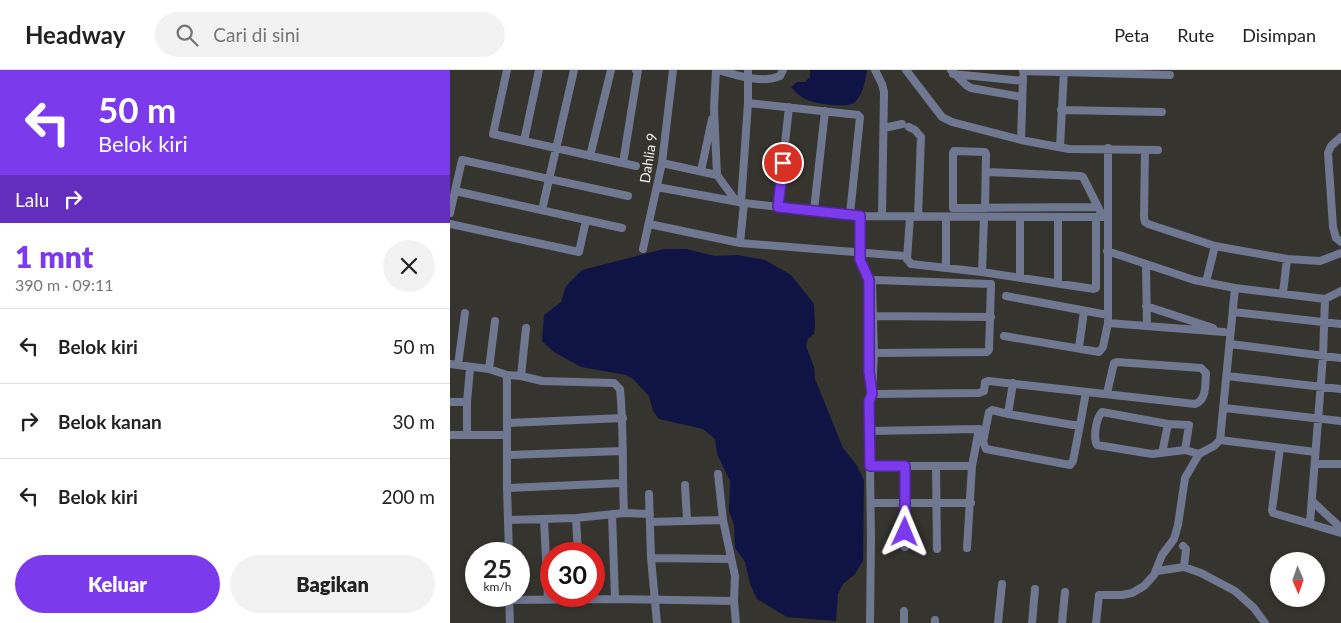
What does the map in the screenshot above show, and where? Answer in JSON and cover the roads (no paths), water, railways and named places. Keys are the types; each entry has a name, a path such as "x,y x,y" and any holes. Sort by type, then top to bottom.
{"street":[{"path":"507,70 492,134 636,166"},
{"path":"524,142 540,70"},
{"path":"542,210 574,70"},
{"path":"590,156 611,70"},
{"path":"623,164 638,70 636,70"},
{"name":"Dahlia 9","path":"643,250 662,163 673,70"},
{"path":"717,175 714,108 717,70 776,78 780,76 783,70"},
{"path":"875,70 884,87 882,216"},
{"path":"906,70 942,117 947,120 1021,140 1068,149 1158,150"},
{"path":"1021,140 1023,71 1170,75"},
{"path":"952,72 966,85 978,90 1022,97"},
{"path":"952,72 1023,81"},
{"path":"1060,147 1064,72"},
{"path":"740,243 740,202 748,103 748,74"},
{"path":"748,103 855,114 860,117 850,214"},
{"path":"778,207 789,107"},
{"path":"701,171 714,108"},
{"path":"1061,110 1162,112"},
{"path":"814,210 825,111"},
{"path":"884,128 906,125 916,130 921,137 914,217 908,259"},
{"path":"1341,137 1331,146 1328,153 1333,227 1336,238 1341,242"},
{"path":"649,224 740,243 904,256 911,264 946,267 1094,289 1096,288 1108,148"},
{"path":"985,208 987,156 985,152 956,150 953,152 953,208 985,208 1098,207"},
{"path":"1145,150 1145,222 1215,246 1287,259 1320,261 1341,253"},
{"path":"450,213 462,160 628,196"},
{"path":"662,163 717,175 740,202"},
{"path":"986,172 1083,177 1102,217 1107,251 1108,319 1102,350 1099,352 1079,347 1004,336"},
{"path":"657,187 740,202 860,216 1102,217"},
{"path":"455,191 622,228"},
{"path":"860,216 860,260 869,280 869,372 872,384"},
{"path":"946,217 946,267"},
{"path":"982,272 984,217"},
{"path":"1020,217 1020,278"},
{"path":"1058,217 1058,283"},
{"path":"450,224 579,252 586,220"},
{"path":"1206,282 1215,246"},
{"path":"1107,251 1206,282 1235,288 1325,299 1341,291"},
{"path":"1283,293 1287,259"},
{"path":"1146,264 1147,326"},
{"path":"870,623 871,504 869,401 872,394 874,353 872,284 875,280 992,285 989,350 983,354 874,353"},
{"path":"1096,623 1099,595 1122,595 1132,592 1144,586 1156,571 1162,555 1174,539 1185,478 1199,454 1214,446 1220,440 1230,344 1227,332 1233,312 1235,288"},
{"path":"1006,296 1084,311 1108,319 1147,326 1227,332"},
{"path":"1310,523 1321,386 1325,299"},
{"path":"1146,306 1227,332"},
{"path":"1079,347 1084,311"},
{"path":"1233,312 1341,324"},
{"path":"465,313 454,364 470,368 489,369 507,375 542,381 614,382 620,389 623,418 622,483 624,513"},
{"path":"873,316 991,317"},
{"path":"489,369 495,321"},
{"path":"521,376 526,328"},
{"path":"1230,344 1341,358"},
{"path":"872,394 979,393 984,391 985,382 988,381 1195,404 1199,403 1203,398 1206,373 1201,368 1117,362 1114,363 1107,393"},
{"path":"467,436 470,368"},
{"path":"507,375 508,423 506,435 509,542"},
{"path":"1227,376 1341,388"},
{"path":"1008,414 1013,383"},
{"path":"1080,425 992,410 989,412 984,442 986,449 1070,464 1073,461 1080,425 1086,392"},
{"path":"450,402 467,402"},
{"path":"1224,408 1341,422"},
{"path":"1185,450 1189,425 1168,424 1102,412 1098,416 1094,440 1097,445 1152,454 1185,450 1199,454"},
{"path":"508,423 623,418"},
{"path":"1162,453 1168,424"},
{"path":"869,431 979,429 972,466 967,548"},
{"path":"450,435 506,435"},
{"path":"1220,440 1315,452"},
{"path":"1280,448 1273,513 1341,533"},
{"path":"507,455 622,451"},
{"path":"1314,464 1341,464"},
{"path":"870,466 972,466"},
{"path":"905,466 905,547"},
{"path":"936,466 937,549"},
{"path":"718,474 722,520 736,584 734,601 736,623"},
{"path":"507,488 622,483"},
{"path":"685,485 687,520"},
{"path":"650,494 651,558 657,623"},
{"path":"1312,501 1341,528"},
{"path":"871,504 971,503"},
{"path":"509,520 576,518 624,513 650,518 722,520"},
{"path":"612,514 615,598"},
{"path":"576,518 577,542"},
{"path":"544,519 545,542"},
{"path":"1183,546 1186,549 1184,567"},
{"path":"651,558 731,559"},
{"path":"1156,571 1184,567 1201,573 1235,591 1254,608 1264,623"},
{"path":"998,623 1002,584"},
{"path":"1032,623 1035,589"},
{"path":"1062,623 1065,592"},
{"path":"605,598 734,601"},
{"path":"509,607 510,623"},
{"path":"904,611 904,623"}]}
